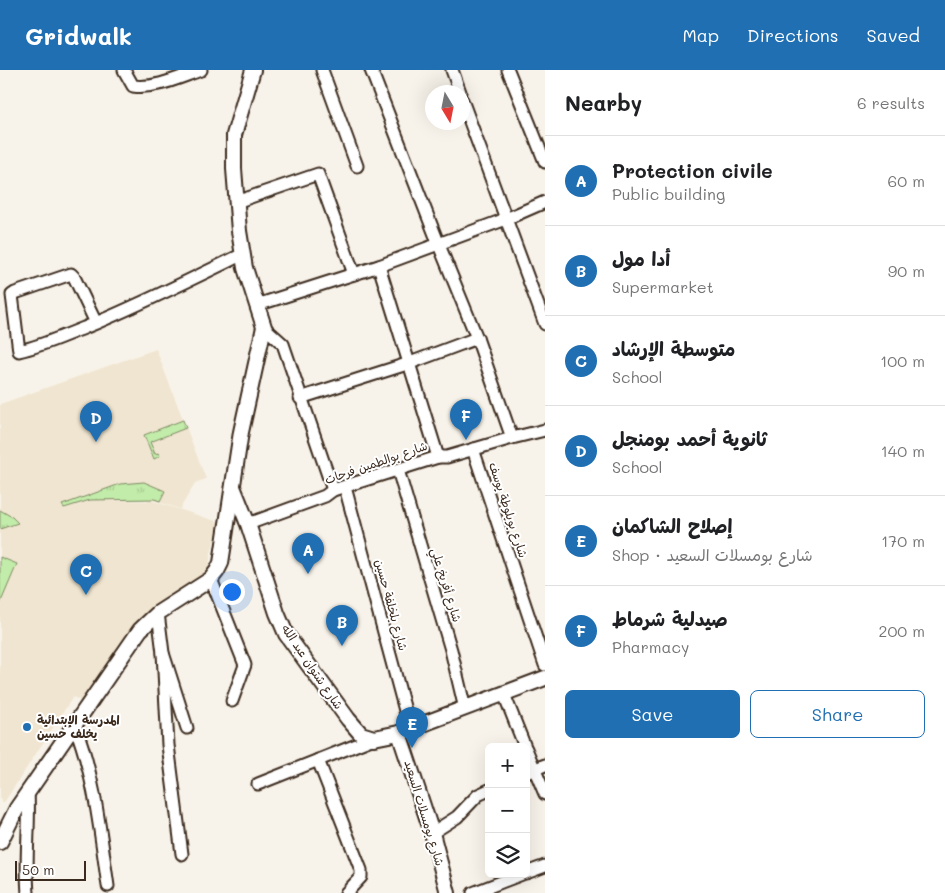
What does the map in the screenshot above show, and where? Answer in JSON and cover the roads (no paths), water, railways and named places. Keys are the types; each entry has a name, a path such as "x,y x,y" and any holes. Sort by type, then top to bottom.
{"street":[{"path":"124,70 133,86 142,87 201,70"},
{"path":"0,842 28,791 140,630 158,613 210,579 221,563 241,432 264,327 245,268 236,202 234,169 234,135 253,70"},
{"path":"322,70 357,166"},
{"path":"371,70 439,245 478,338 512,438"},
{"path":"452,70 457,85"},
{"path":"508,70 545,162"},
{"path":"470,122 545,324"},
{"path":"236,202 318,174 354,274"},
{"path":"257,305 439,245 545,202"},
{"path":"96,323 74,277 70,274 15,293 12,296 20,351 35,347 96,323 149,301 243,254"},
{"path":"379,266 438,457"},
{"name":"شارع بلخلفة حسين","path":"264,327 283,344 300,398 339,489 407,718 404,731"},
{"path":"300,398 410,363 478,338"},
{"name":"شارع بوالطمين فرحات","path":"248,524 325,496 339,489 438,457 447,457 545,430"},
{"name":"شارع بويلوطة يوسف","path":"473,449 545,665"},
{"name":"شارع أفريخ علي","path":"398,470 451,650 465,709"},
{"name":"شارع شتوان عبد الله","path":"233,486 286,634 348,719 361,734 374,738"},
{"path":"210,579 245,665 232,702"},
{"path":"158,613 163,653 168,745 182,854"},
{"path":"163,653 187,728"},
{"path":"258,784 374,738 404,731 545,678"},
{"path":"504,694 524,743"},
{"path":"74,726 82,744 92,785 108,886"},
{"name":"شارع بومسلات السعيد","path":"404,731 448,893"},
{"path":"530,757 545,794"},
{"path":"318,760 361,870 361,876 346,893"},
{"path":"28,791 29,815 26,861 28,893"},
{"path":"432,833 457,817 478,795 485,792"},
{"path":"530,872 545,866"},
{"path":"473,893 512,878"}],"place":[{"name":"صيدلية شرماط","path":"466,440"},
{"name":"ثانوية أحمد بومنجل","path":"96,442"},
{"name":"Protection civile","path":"308,574"},
{"name":"متوسطة الإرشاد","path":"86,595"},
{"name":"أدا مول","path":"342,646"},
{"name":"المدرسة الإبتدائية يخلف حسين","path":"27,727"},
{"name":"إصلاح الشاكمان","path":"412,748"}]}
